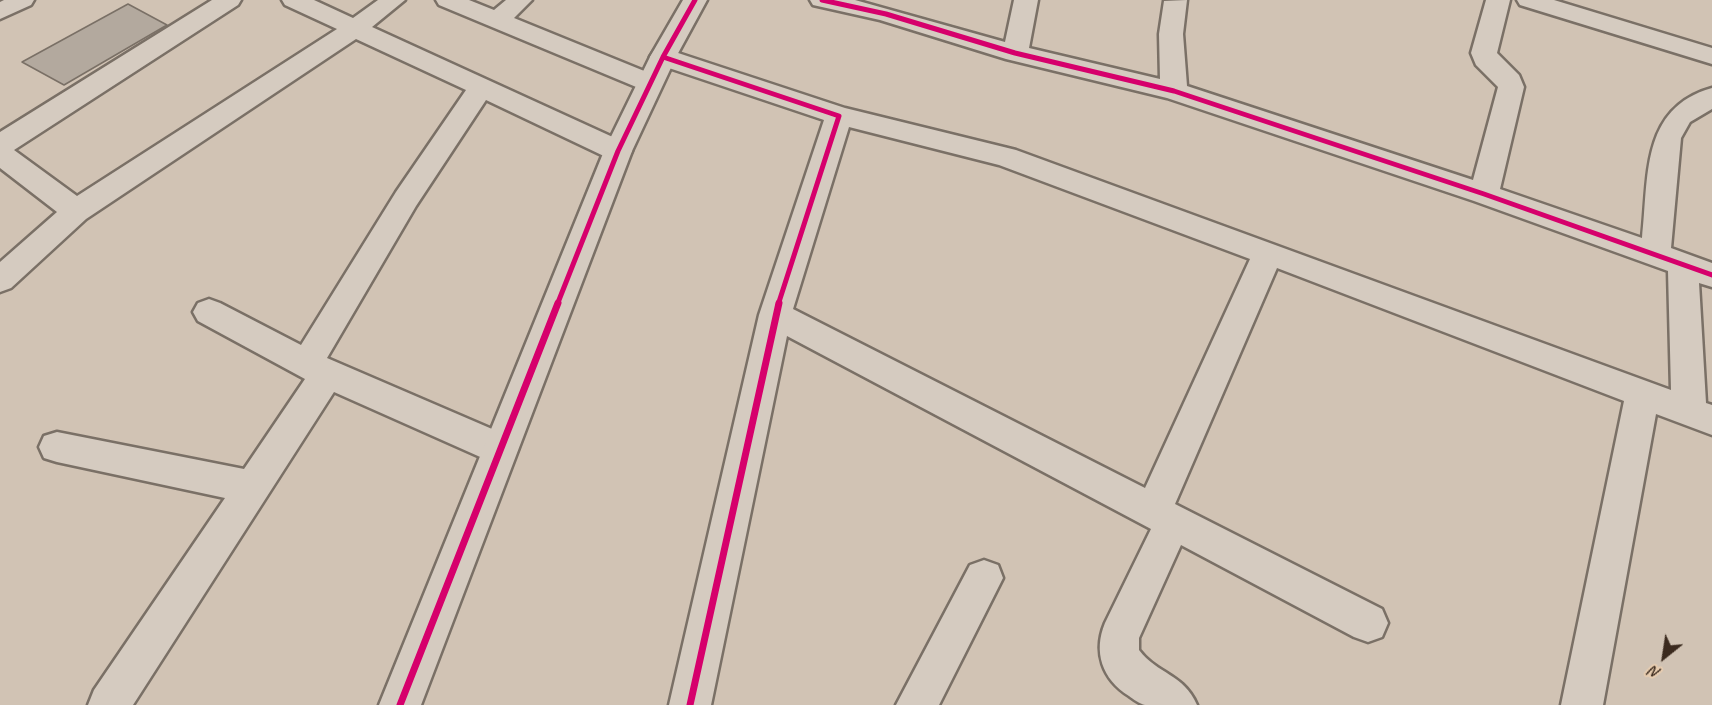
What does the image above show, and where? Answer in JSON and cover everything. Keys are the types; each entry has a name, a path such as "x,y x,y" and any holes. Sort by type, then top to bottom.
{"street":[{"path":"0,12 22,0"},
{"path":"75,211 0,154 0,148 7,140 230,0"},
{"path":"294,0 618,151"},
{"path":"0,280 75,211 354,29 393,0"},
{"path":"448,0 497,20 657,70 1006,157 1701,416 1667,138 1680,116 1711,100"},
{"path":"497,20 520,0"},
{"path":"400,705 618,151 694,0"},
{"path":"822,0 889,7 1015,53 1174,91 1484,194 1683,265"},
{"path":"1015,53 1026,0"},
{"path":"1174,91 1172,34 1176,0"},
{"path":"1484,194 1511,87 1510,81 1485,59 1484,53 1498,0"},
{"path":"1529,0 1712,56"},
{"path":"109,705 252,487 406,199 481,88"},
{"path":"690,705 776,315 839,116"},
{"path":"1176,705 1124,668 1116,651 1163,516 1268,254"},
{"path":"209,312 317,368 500,448"},
{"path":"776,315 1368,623"},
{"path":"1582,705 1643,394"},
{"path":"57,447 252,487"},
{"path":"917,705 984,578"}],"building":[{"path":"128,4 167,25 64,85 22,62"}],"cycle path":[{"path":"400,705 618,151 663,57 695,0"},
{"path":"822,0 886,14 1015,53 1174,91 1484,194 1712,275"},
{"path":"663,57 839,116 775,315 690,705"}]}
